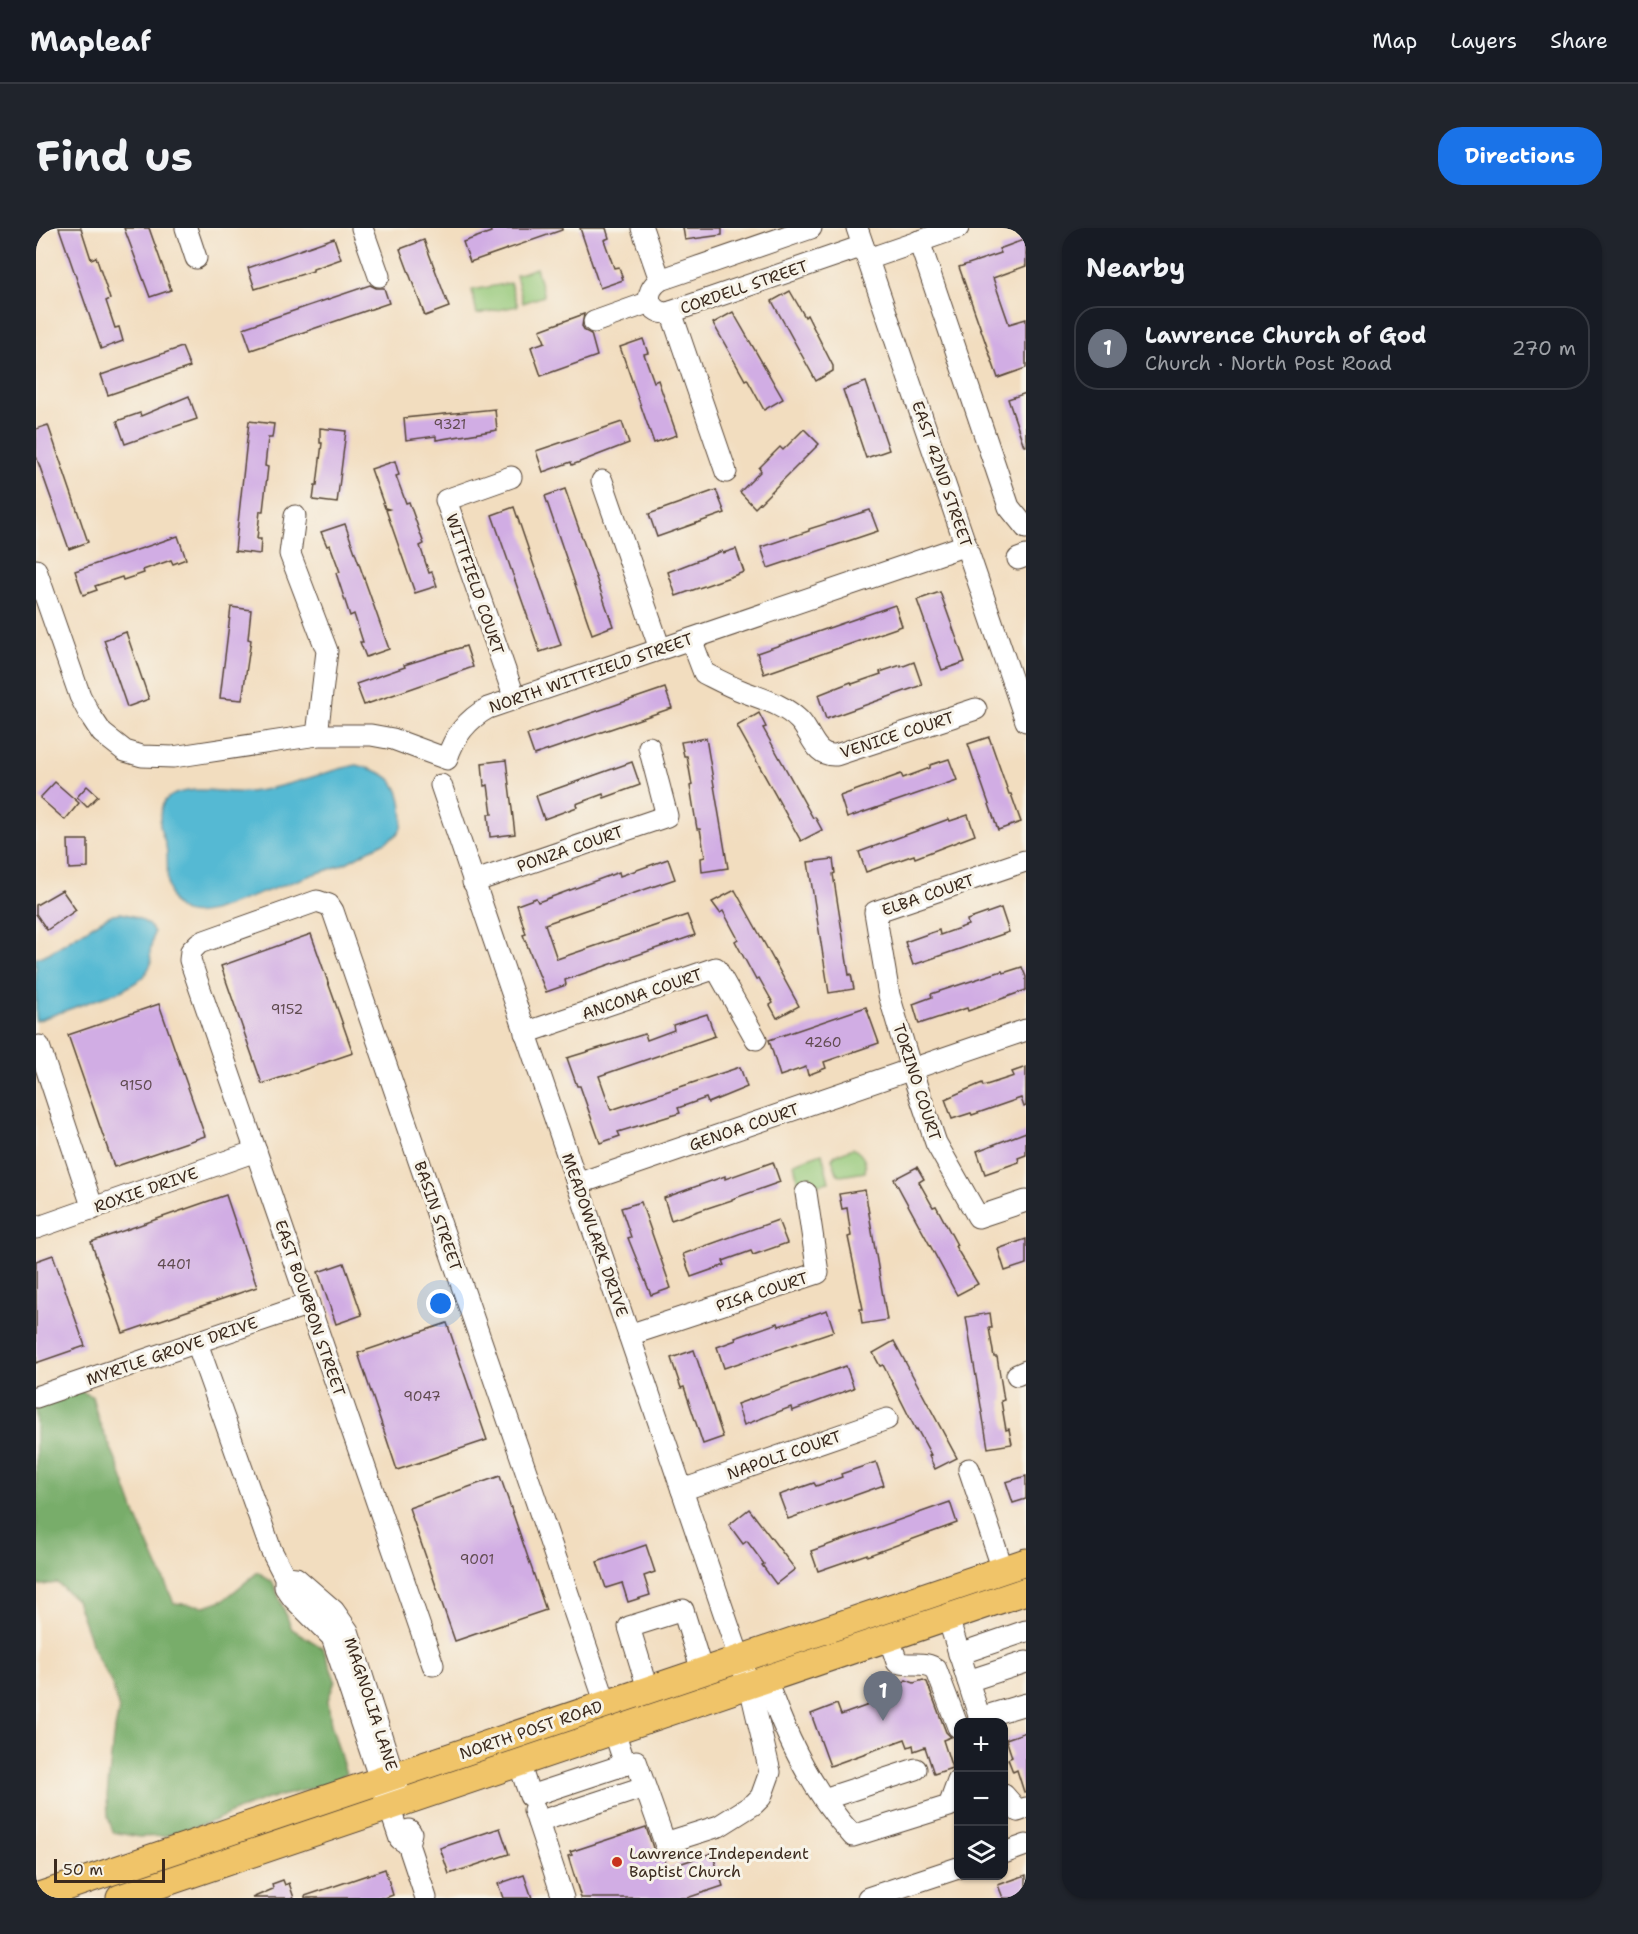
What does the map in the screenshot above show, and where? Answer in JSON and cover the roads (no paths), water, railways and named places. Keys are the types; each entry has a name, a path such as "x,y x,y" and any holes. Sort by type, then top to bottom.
{"main road":[{"name":"NORTH POST ROAD","path":"120,1898 391,1792 606,1704 1015,1566"},
{"name":"NORTH POST ROAD","path":"36,1897 391,1792 519,1763 1026,1591"}],"street":[{"path":"186,228 196,258"},
{"path":"362,228 379,276"},
{"path":"594,322 650,302 651,289 660,280 642,228"},
{"name":"CORDELL STREET","path":"660,280 812,228"},
{"name":"CORDELL STREET","path":"650,302 652,308 661,313 671,312 863,244 919,241 958,228"},
{"path":"919,241 1009,507 1026,528"},
{"name":"EAST 42ND STREET","path":"863,244 1026,721"},
{"path":"671,312 726,472"},
{"name":"WITTFIELD COURT","path":"511,477 446,500 515,699"},
{"path":"602,481 660,649"},
{"path":"296,516 290,554 327,651 317,735"},
{"name":"NORTH WITTFIELD STREET","path":"36,570 80,696 102,733 125,751 142,756 173,757 317,735 371,735 393,740 447,759 456,738 472,719 488,708 966,545"},
{"name":"VENICE COURT","path":"691,639 704,674 773,702 786,710 800,721 811,740 820,751 828,756 976,709"},
{"name":"PONZA COURT","path":"473,882 667,816 649,747"},
{"name":"MEADOWLARK DRIVE","path":"441,785 739,1658 758,1682"},
{"name":"ELBA COURT","path":"889,995 875,912 1025,861"},
{"name":"BASIN STREET","path":"191,951 199,943 314,902 329,905 333,912 606,1704"},
{"name":"EAST BOURBON STREET","path":"191,951 190,960 433,1665"},
{"name":"ANCONA COURT","path":"525,1034 716,968 756,1039"},
{"name":"TORINO COURT","path":"889,995 936,1143 978,1217 1026,1200"},
{"name":"GENOA COURT","path":"577,1184 1026,1030"},
{"path":"39,1046 93,1209"},
{"name":"ROXIE DRIVE","path":"36,1228 256,1151"},
{"name":"PISA COURT","path":"629,1335 818,1273 806,1193"},
{"name":"MYRTLE GROVE DRIVE","path":"36,1397 309,1304"},
{"name":"MAGNOLIA LANE","path":"197,1343 271,1550 285,1576 296,1578 333,1611 348,1631 391,1792 400,1839 408,1844 426,1898"},
{"name":"NAPOLI COURT","path":"682,1490 887,1419"},
{"path":"969,1469 1015,1566"},
{"path":"648,1689 629,1627 683,1610 702,1671"},
{"path":"948,1618 979,1718"},
{"path":"959,1654 1026,1631"},
{"path":"889,1638 897,1662 931,1664 936,1669 955,1718"},
{"path":"968,1682 1026,1662"},
{"path":"530,1796 636,1761 666,1843 719,1826 761,1797 770,1772 759,1719 758,1682"},
{"path":"758,1682 824,1799 853,1836 949,1806 954,1792"},
{"path":"986,1718 1026,1704"},
{"path":"614,1731 625,1764"},
{"path":"519,1763 563,1898"},
{"path":"824,1799 916,1769"},
{"path":"538,1822 644,1786"},
{"path":"1008,1800 1018,1811 1026,1808"},
{"path":"1008,1852 1026,1845"},
{"path":"868,1898 954,1869"}],"water":[{"path":"357,765 382,774 394,783 398,790 402,822 401,828 394,837 342,865 213,911 186,913 173,902 168,887 167,853 160,824 160,813 165,800 186,791 249,792 263,790"},
{"path":"121,913 140,919 154,932 150,952 151,964 143,978 123,990 36,1021 36,958 49,953 105,918"}],"place":[{"name":"Lawrence Church of God","path":"883,1721"},
{"name":"Lawrence Independent Baptist Church","path":"617,1862"}]}
